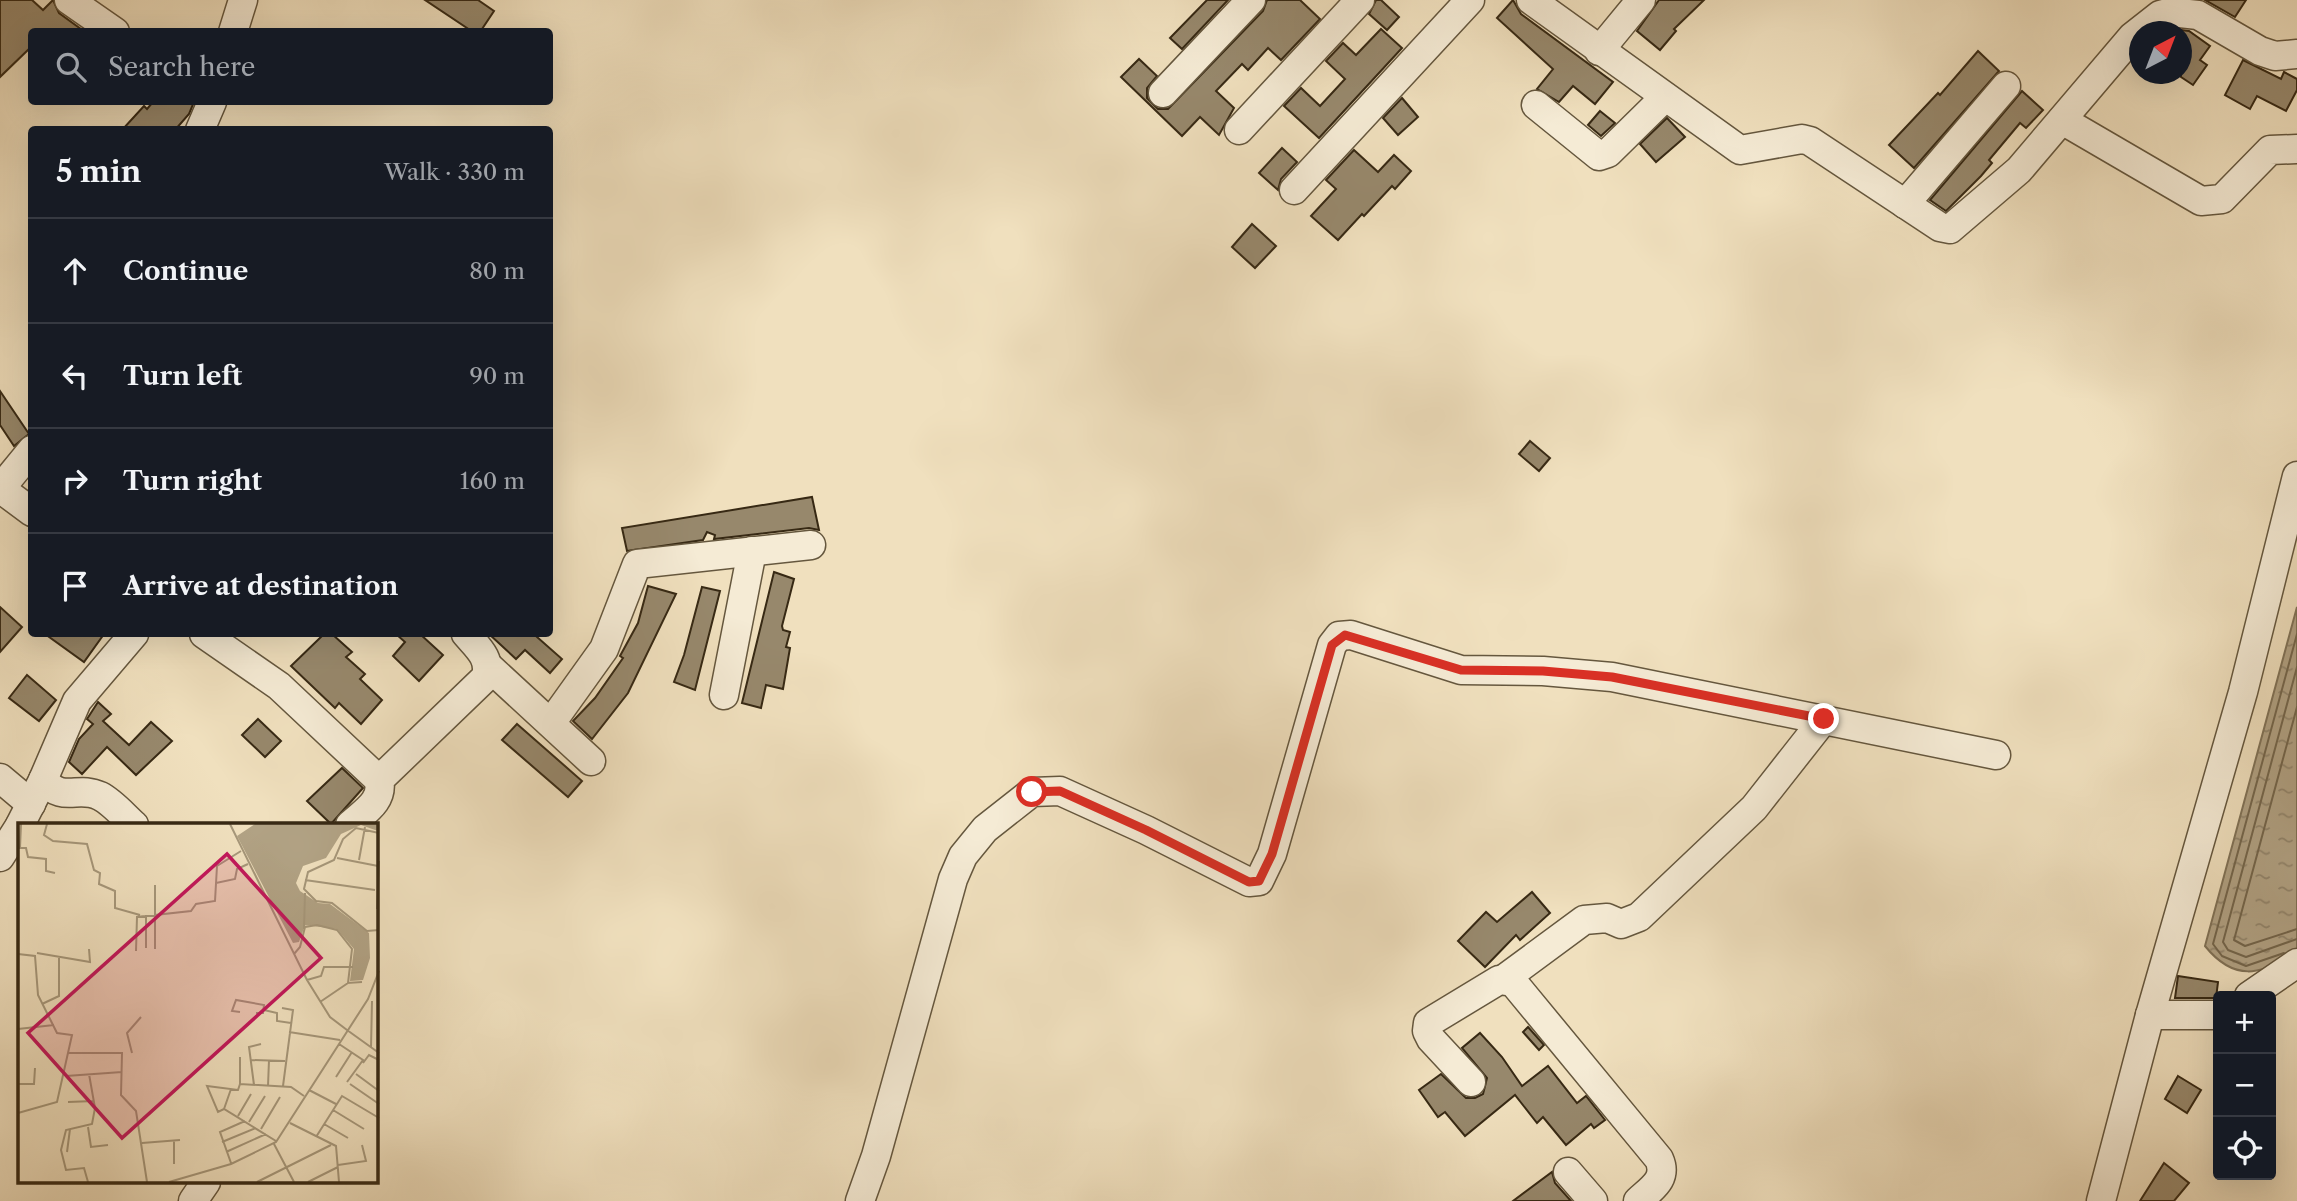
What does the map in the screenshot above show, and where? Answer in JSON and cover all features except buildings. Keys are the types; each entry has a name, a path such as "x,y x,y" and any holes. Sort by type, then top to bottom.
{"street":[{"path":"69,0 109,28"},
{"path":"234,28 243,0"},
{"path":"1163,93 1251,0"},
{"path":"1239,130 1360,0"},
{"path":"1294,190 1470,0"},
{"path":"1531,0 1740,150 1802,139 1810,141 1940,227 1950,229 1958,226 2019,170 2132,37 2150,21 2171,12 2197,15 2260,51 2275,56 2297,54"},
{"path":"1599,51 1641,0"},
{"path":"1905,204 2006,86"},
{"path":"1536,105 1599,156 1608,153 1665,97"},
{"path":"202,126 211,105"},
{"path":"2062,120 2201,201 2222,199 2270,150 2297,149"},
{"path":"28,455 0,489 28,509"},
{"path":"2101,1201 2150,1015 2243,692 2297,477"},
{"path":"551,723 604,649 637,565 811,545"},
{"path":"724,695 752,551"},
{"path":"860,1201 876,1156 953,879 963,856 985,829 1032,792 1060,791 1146,830 1249,882 1259,881 1272,854 1332,645 1339,636 1363,638 1461,670 1543,671 1612,677 1996,755"},
{"path":"29,809 77,701 131,637"},
{"path":"208,637 279,686 379,780 382,790 377,800 352,823"},
{"path":"469,637 485,656 488,666 592,761"},
{"path":"379,780 480,685 488,666"},
{"path":"1471,1082 1431,1040 1427,1027 1475,994 1504,979 1584,920 1607,918 1621,924 1639,917 1754,808 1824,719"},
{"path":"0,778 29,809"},
{"path":"29,809 53,791 60,794 100,796 132,823"},
{"path":"0,857 18,827"},
{"path":"2256,991 2297,963"},
{"path":"1504,979 1516,984 1659,1159 1664,1169 1662,1176 1638,1201"},
{"path":"2150,1015 2213,1015"},
{"path":"1568,1172 1593,1201"},
{"path":"193,1201 205,1184"}],"water":[{"path":"2297,607 2297,954 2271,967 2237,970 2216,958 2205,946"}],"route":[{"path":"1032,792 1060,791 1146,830 1215,867 1249,882 1259,881 1272,854 1332,645 1339,636 1345,635 1363,638 1414,657 1461,670 1543,671 1612,677 1824,719"}]}
